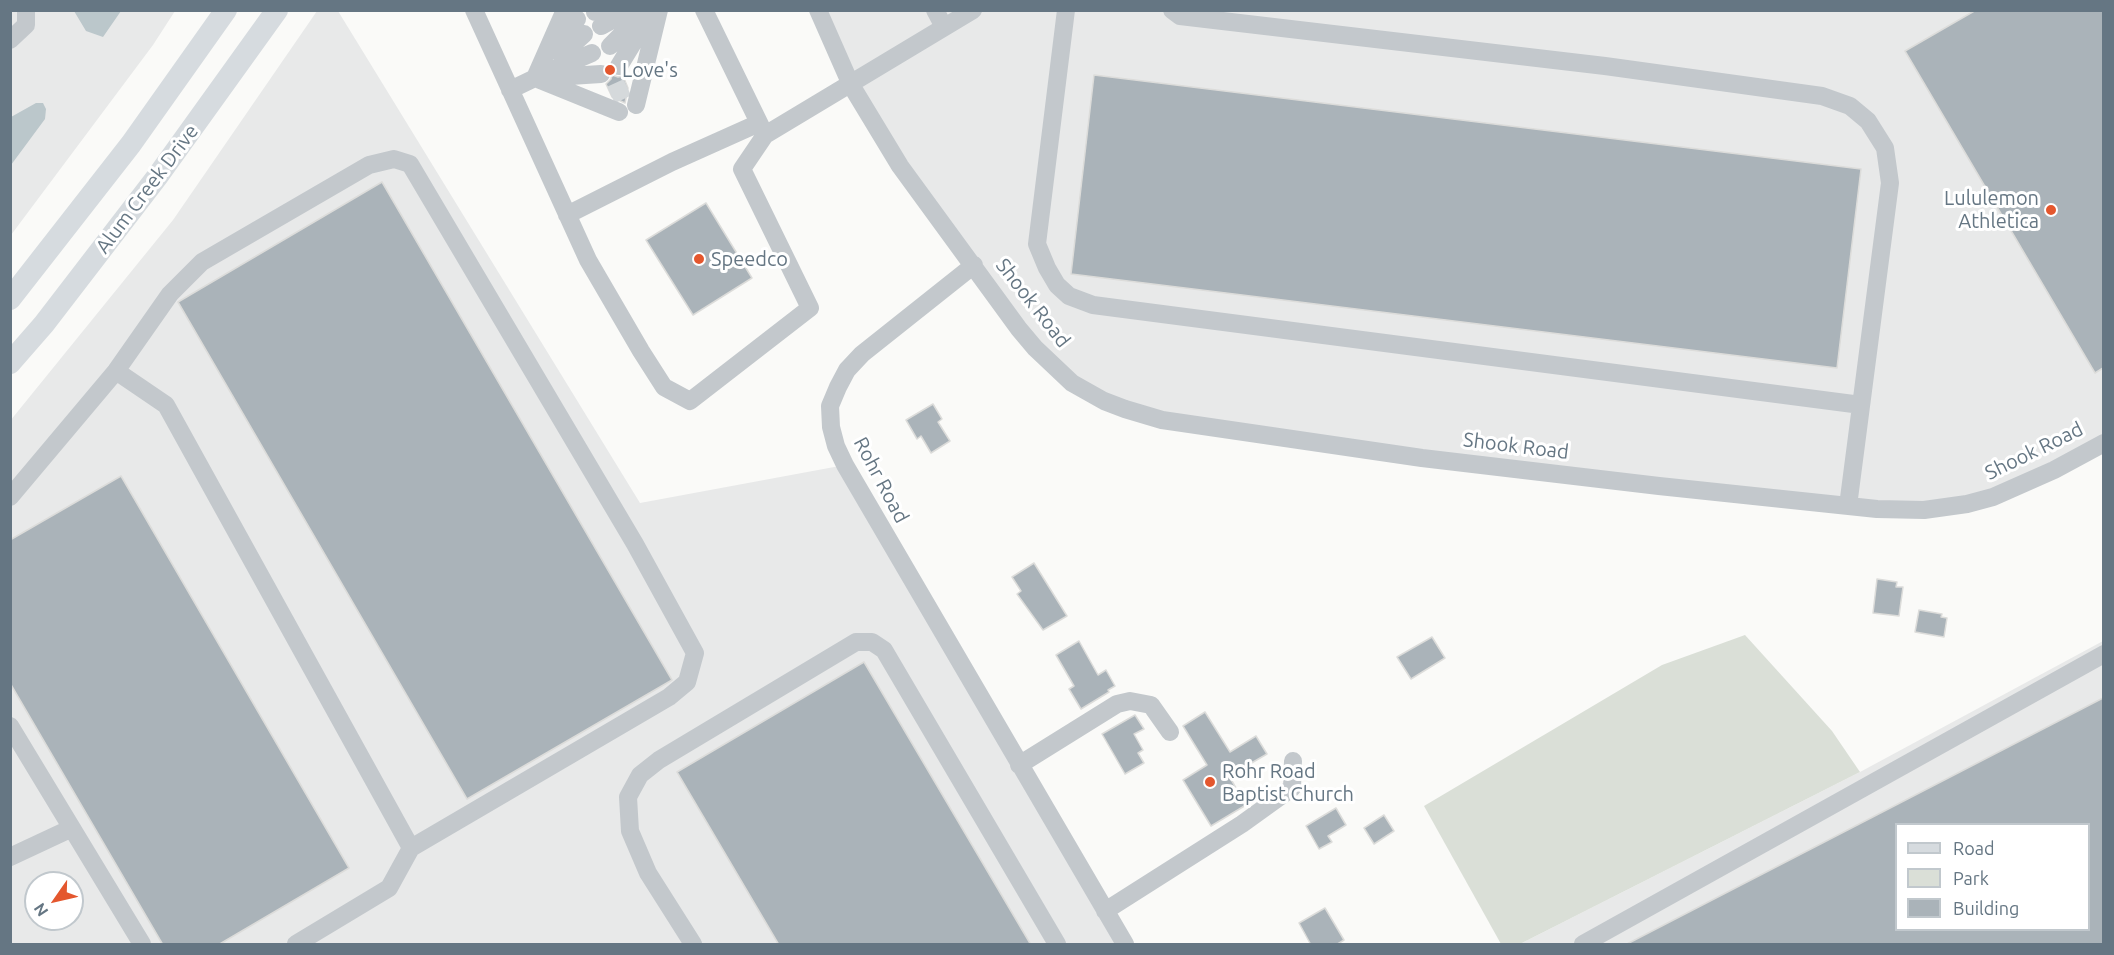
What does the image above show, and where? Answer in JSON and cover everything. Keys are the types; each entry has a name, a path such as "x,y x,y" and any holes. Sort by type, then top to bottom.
{"main road":[{"name":"Alum Creek Drive","path":"10,299 131,144 226,10"},
{"name":"Alum Creek Drive","path":"10,363 44,324 157,177 277,10"}],"street":[{"path":"10,40 26,25 26,10"},
{"path":"474,10 588,260 664,387 690,401 810,308 742,169 762,129"},
{"path":"598,16 630,10"},
{"path":"609,46 645,10"},
{"path":"619,66 656,10"},
{"path":"628,87 656,10"},
{"path":"636,105 656,10"},
{"path":"704,10 762,129"},
{"path":"818,10 851,85 900,166 974,265"},
{"path":"935,10 944,27"},
{"path":"567,215 672,162 762,129 851,85 894,56 973,10"},
{"path":"1066,10 1037,244 1057,285 1069,296 1093,305 1862,405"},
{"path":"1172,10 1180,16 1605,66 1822,96 1850,106 1868,121 1886,148 1890,183 1848,506"},
{"path":"535,78 575,21"},
{"path":"535,78 575,21"},
{"path":"510,90 592,53"},
{"path":"535,78 601,74"},
{"path":"535,78 611,95"},
{"path":"535,78 619,112"},
{"path":"10,497 116,371 170,294 202,262 369,165 394,159 410,164 635,544 695,652 687,682 669,697 411,848 389,888 296,945"},
{"name":"Shook Road","path":"974,265 1019,329 1072,383 1104,401 1162,420 1422,458 1848,506 1924,510 1967,504 1993,497 2020,486 2103,443"},
{"name":"Rohr Road","path":"974,265 862,354 847,370 830,406 831,427 836,446 845,465 1125,945"},
{"path":"116,371 166,405 411,848"},
{"path":"693,945 648,873 630,831 628,797 640,775 659,760 856,642 872,642 884,650 1057,945"},
{"path":"1583,945 2103,654"},
{"path":"1019,765 1117,704 1130,701 1151,705 1170,732"},
{"path":"10,726 142,945"},
{"path":"1105,911 1293,788 1293,760"},
{"path":"10,857 72,828"}],"shaded area":[{"path":"11,11 175,11 153,45 11,235"},
{"path":"74,11 121,11 103,37 86,31"},
{"path":"317,11 338,11 640,503 845,465 1125,944 11,944 10,421 173,220"},
{"path":"819,11 2103,11 2103,442 2054,470 1924,510 1162,420 1072,383 900,166"},
{"path":"36,103 43,103 46,109 45,119 11,165 11,117"},
{"path":"2103,641 2103,944 1520,944 1860,772"}],"green space":[{"path":"1745,635 1832,731 1860,772 1520,944 1501,944 1424,806 1662,665"}],"building":[{"name":"Lululemon Athletica","path":"1976,10 2103,10 2103,368 2095,373 1905,51"},
{"path":"612,75 623,76 628,88 625,103 612,97 606,84"},
{"path":"1094,75 1861,169 1837,368 1071,274"},
{"path":"382,182 672,680 467,799 178,302"},
{"name":"Speedco","path":"706,203 752,278 693,315 646,240"},
{"path":"933,404 942,419 938,422 950,441 931,453 921,436 917,439 906,420"},
{"path":"121,476 349,868 218,945 163,945 10,683 10,540"},
{"path":"1034,563 1067,616 1043,630 1017,594 1021,591 1012,577"},
{"path":"1877,579 1897,582 1896,587 1903,587 1899,616 1873,613"},
{"path":"1919,610 1942,614 1941,617 1947,618 1944,637 1915,632"},
{"path":"1432,637 1445,658 1411,679 1397,657"},
{"path":"1079,641 1098,675 1106,670 1115,686 1081,709 1069,689 1074,686 1056,655"},
{"path":"864,662 1031,945 779,945 677,772"},
{"path":"2103,698 2103,945 1625,945"},
{"path":"1205,712 1230,752 1256,736 1267,754 1229,776 1246,805 1211,826 1183,780 1207,765 1183,726"},
{"path":"1135,715 1144,729 1134,734 1143,750 1138,753 1144,763 1125,774 1102,734"},
{"path":"1336,808 1346,825 1328,836 1332,842 1319,849 1306,826"},
{"path":"1384,815 1394,831 1374,844 1364,828"},
{"path":"1325,908 1344,940 1336,945 1311,945 1299,923"}],"tunnel":[{"path":"611,95 628,87"}],"place":[{"name":"Love's","path":"610,70"},
{"name":"Lululemon Athletica","path":"2051,210"},
{"name":"Speedco","path":"699,259"},
{"name":"Rohr Road Baptist Church","path":"1210,782"}]}
